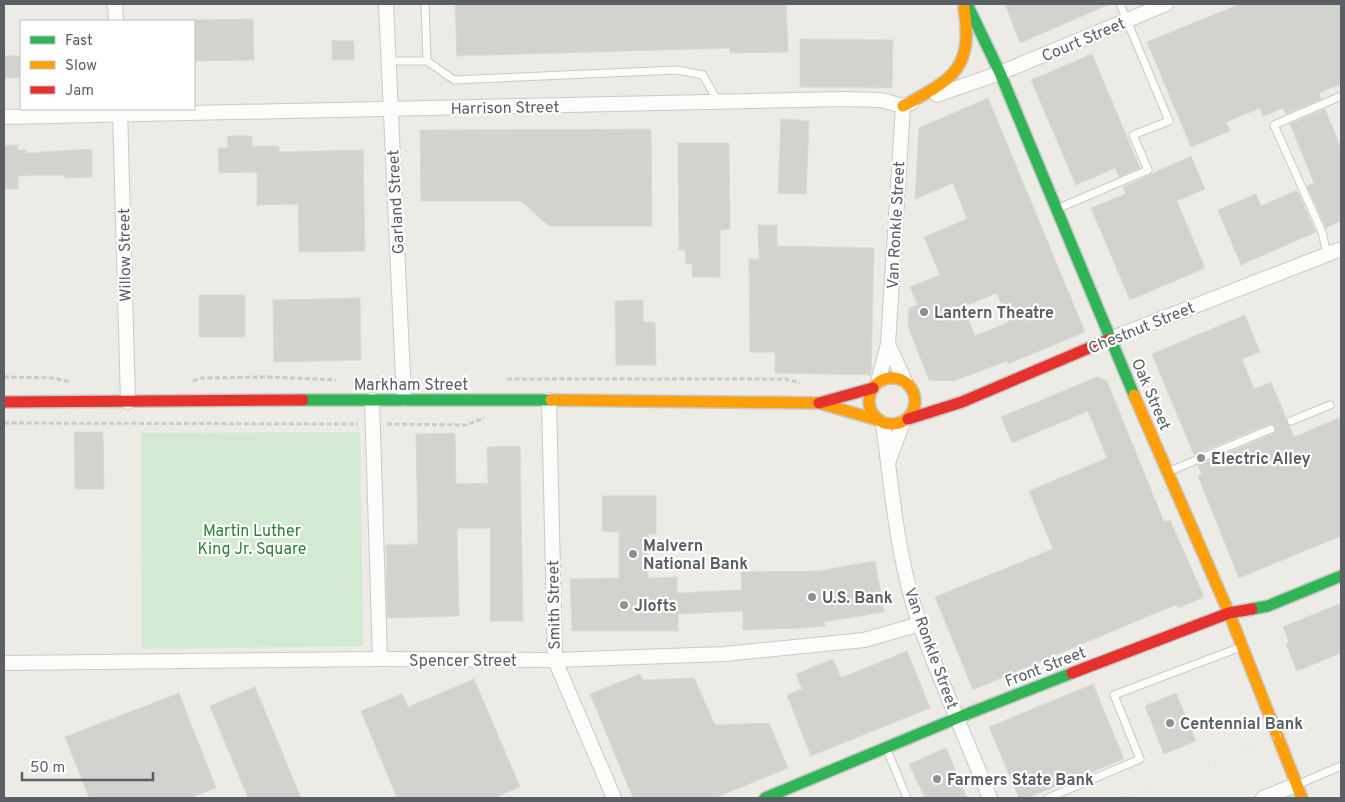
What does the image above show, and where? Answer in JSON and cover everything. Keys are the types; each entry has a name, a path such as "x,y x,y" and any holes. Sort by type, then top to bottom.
{"street":[{"path":"115,4 116,20"},
{"name":"Garland Street","path":"386,4 404,399"},
{"name":"Oak Street","path":"965,4 1000,73 1110,339 1229,613 1302,798"},
{"name":"Oak Street","path":"903,106 947,82 957,71 966,41 965,4"},
{"name":"Court Street","path":"1000,73 1166,4"},
{"path":"903,106 1000,73"},
{"name":"Harrison Street","path":"4,117 121,112 852,100 881,100 903,106"},
{"name":"Van Ronkle Street","path":"875,385 888,344 903,106"},
{"name":"Willow Street","path":"121,112 128,402"},
{"name":"Chestnut Street","path":"905,420 934,402 962,402 1110,339 1341,249"},
{"name":"Van Ronkle Street","path":"888,344 908,384"},
{"path":"908,384 915,400 915,407 905,420 896,424 881,421 870,408 869,401 875,385 891,378 908,384 934,402"},
{"name":"Markham Street","path":"819,403 875,385"},
{"name":"Markham Street","path":"4,402 404,399 819,403 881,421"},
{"path":"372,400 380,659"},
{"name":"Smith Street","path":"549,400 555,660 614,798"},
{"name":"Van Ronkle Street","path":"888,463 905,420"},
{"name":"Van Ronkle Street","path":"881,421 893,507 904,566 920,624 990,798"},
{"name":"Front Street","path":"765,798 957,718 1229,613 1268,606 1341,576"},
{"name":"Spencer Street","path":"4,663 380,659 555,660 724,654 855,641 920,624"},
{"path":"1263,798 1296,785"}],"lane":[{"path":"425,4 427,61"},
{"path":"1056,209 1148,170 1133,135 1169,121 1120,4"},
{"path":"388,61 427,61 454,80 677,70 703,75 718,103"},
{"path":"1327,254 1322,232 1274,125 1341,96"},
{"path":"1290,421 1330,405"},
{"path":"1168,472 1271,430"},
{"path":"1048,798 1140,759 1114,695 1242,647"},
{"path":"886,747 907,798"},
{"path":"1296,785 1341,766"}],"path":[{"path":"4,378 53,378 78,386"},
{"path":"379,424 466,425 486,417"},
{"path":"4,423 361,424"}],"green space":[{"name":"Martin Luther King Jr. Square","path":"360,432 363,646 142,649 141,433"}],"building":[{"path":"455,4 786,4 788,52 730,53 730,48 457,56"},
{"path":"1005,4 1110,4 1020,43"},
{"path":"1240,4 1341,4 1341,84 1319,93 1321,99 1286,114 1283,108 1263,116 1260,108 1226,122 1230,131 1191,147 1147,42"},
{"path":"253,19 254,60 195,61 194,20"},
{"path":"800,39 893,40 892,88 800,87"},
{"path":"332,40 354,41 354,60 332,60"},
{"path":"1092,54 1140,168 1119,177 1115,168 1076,185 1031,80"},
{"path":"4,56 20,56 20,78 4,78"},
{"path":"988,98 1085,332 1008,364 1007,361 954,381 929,380 908,326 909,308 918,305 910,287 940,275 924,237 967,219 953,183 915,199 919,128","holes":["997,293 1009,322 975,336 963,307"]},
{"path":"1325,109 1341,148 1341,221 1326,228 1307,186 1314,183 1290,124"},
{"path":"781,119 809,121 806,194 778,193"},
{"path":"651,129 652,226 549,226 521,201 421,201 420,130"},
{"path":"227,136 252,136 252,146 279,146 279,152 363,150 365,251 299,252 298,204 257,205 257,172 219,173 218,148 228,148"},
{"path":"678,143 729,143 730,229 720,230 720,277 692,277 692,264 686,264 685,250 679,250"},
{"path":"4,145 18,145 18,150 26,150 26,153 92,149 92,177 65,178 65,175 18,176 18,189 4,189"},
{"path":"1191,156 1205,189 1177,201 1205,268 1130,300 1091,208 1126,194 1123,187"},
{"path":"1297,190 1316,232 1241,265 1218,210 1256,194 1261,206"},
{"path":"758,225 777,225 777,246 874,248 871,375 775,373 775,352 750,352 749,259 759,259"},
{"path":"199,295 245,295 245,337 199,337"},
{"path":"360,298 361,360 274,362 273,300"},
{"path":"643,300 643,322 655,322 656,365 616,365 615,301"},
{"path":"1245,315 1260,352 1242,359 1254,389 1271,382 1294,437 1341,417 1341,536 1239,578 1198,476 1202,475 1198,465 1273,434 1276,427 1269,424 1194,455 1152,354"},
{"path":"1097,377 1107,381 1164,522 1170,520 1204,597 1178,608 1177,605 1158,612 973,690 935,597 1053,549 1029,491 1107,458 1088,411 1012,443 1001,417"},
{"path":"74,432 103,432 104,489 75,489"},
{"path":"455,433 456,484 488,483 487,447 520,446 523,621 490,621 490,528 457,528 459,616 387,618 386,545 418,544 416,434"},
{"path":"602,496 656,496 656,534 648,534 648,578 677,577 677,593 742,590 741,572 819,571 875,561 884,612 824,622 825,626 802,628 743,630 743,611 678,614 678,631 572,631 570,579 619,578 619,532 602,531"},
{"path":"1341,603 1341,653 1297,671 1286,644 1289,642 1283,627"},
{"path":"907,651 930,708 811,756 787,695 802,689 796,674 833,659 841,678"},
{"path":"640,674 643,680 694,678 715,725 769,723 788,768 715,798 633,798 590,694"},
{"path":"474,679 520,787 494,798 397,798 361,711 402,694 408,707"},
{"path":"1093,684 1124,759 1027,798 1019,798 989,727"},
{"path":"255,687 301,798 248,798 210,706"},
{"path":"179,693 216,788 190,798 89,798 65,737"},
{"name":"Centennial Bank","path":"1176,693 1196,741 1164,754 1145,706"},
{"name":"Farmers State Bank","path":"946,748 967,798 925,798 909,764"}],"railway":[{"path":"1124,798 1341,711"}],"traffic: fast":[{"path":"967,4 1000,73 1134,395"},
{"path":"303,400 551,400"},
{"path":"1252,609 1268,606 1341,576"},
{"path":"765,798 957,718 1072,673"}],"traffic: slow":[{"path":"903,106 946,80 962,59 966,29 964,8"},
{"path":"887,378 897,378 911,388 915,401 911,414 905,420 897,424 887,424 873,414 869,406 869,396 879,382 887,378"},
{"path":"1134,395 1229,613 1302,798"},
{"path":"551,400 819,403 878,420"}],"traffic: jam":[{"path":"908,419 962,402 1110,339"},
{"path":"819,403 873,388"},
{"path":"4,402 303,400"},
{"path":"1072,673 1229,613 1252,609"}],"place":[{"name":"Lantern Theatre","path":"924,312"},
{"name":"Electric Alley","path":"1201,458"},
{"name":"Malvern National Bank","path":"633,554"},
{"name":"U.S. Bank","path":"812,597"},
{"name":"Jlofts","path":"624,605"},
{"name":"Centennial Bank","path":"1170,723"},
{"name":"Farmers State Bank","path":"937,779"}]}
